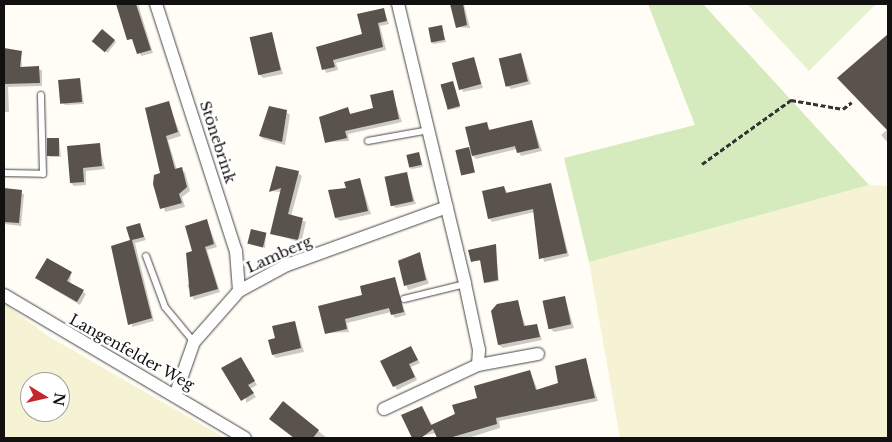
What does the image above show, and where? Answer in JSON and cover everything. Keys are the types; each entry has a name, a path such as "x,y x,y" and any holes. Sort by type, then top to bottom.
{"street":[{"name":"Stönebrink","path":"156,4 236,251 239,291"},
{"path":"398,4 465,284 479,350 478,365"},
{"name":"Lamberg","path":"176,393 194,342 239,291 287,265 447,207"},
{"name":"Langenfelder Weg","path":"4,295 56,329 176,393 245,438"},
{"path":"384,409 478,365 538,354"}],"lane":[{"path":"4,173 43,174 41,96"},
{"path":"368,141 429,130"},
{"path":"146,256 165,307 194,342"},
{"path":"404,300 465,284"}],"path":[{"path":"702,164 791,100 843,109 852,102"}],"shaded area":[{"path":"869,185 888,186 888,438 620,438 589,262"},
{"path":"4,303 48,336 225,438 4,438"}],"green space":[{"path":"648,4 703,4 869,185 589,262 564,158 695,125"},
{"path":"747,4 876,4 809,71"}],"building":[{"path":"116,4 136,4 151,50 137,54 132,39 127,40"},
{"path":"450,4 463,4 467,25 456,28"},
{"path":"384,8 387,21 378,23 383,47 333,60 335,67 322,70 316,47 362,34 357,14"},
{"path":"442,25 445,40 431,42 428,28"},
{"path":"102,29 115,40 105,52 92,41"},
{"path":"272,32 281,70 258,75 250,37"},
{"path":"888,34 888,131 837,78"},
{"path":"4,48 22,51 20,67 39,66 40,83 4,84"},
{"path":"521,53 528,81 506,87 499,59"},
{"path":"474,57 481,84 459,90 452,63"},
{"path":"80,78 82,102 60,104 58,80"},
{"path":"453,81 460,106 448,110 441,85"},
{"path":"393,90 399,119 345,131 347,138 325,143 319,117 348,107 350,114 373,108 370,95"},
{"path":"169,101 178,132 166,136 175,169 182,167 187,187 179,194 182,203 160,209 153,184 154,175 160,173 145,108"},
{"path":"269,106 287,110 282,142 259,136"},
{"path":"532,120 539,148 517,153 515,146 472,156 465,127 487,122 489,130"},
{"path":"47,138 59,138 59,156 47,156"},
{"path":"100,143 102,166 83,168 84,182 70,183 67,146"},
{"path":"469,147 475,172 461,175 455,150"},
{"path":"419,152 422,165 409,168 406,155"},
{"path":"276,166 299,171 288,214 303,218 298,240 270,234 281,188 269,192"},
{"path":"407,172 413,201 391,206 385,177"},
{"path":"360,178 368,211 335,218 328,190 346,188 344,182"},
{"path":"551,183 567,253 539,259 533,209 488,219 482,191 504,186 506,193"},
{"path":"4,188 22,190 19,223 4,222"},
{"path":"207,219 214,244 205,247 218,289 190,297 186,253 192,251 185,226"},
{"path":"140,223 144,237 132,240 152,318 128,325 111,246 130,240 126,227"},
{"path":"251,229 267,233 263,247 247,244"},
{"path":"496,244 498,280 484,283 480,260 471,262 468,250"},
{"path":"420,252 426,280 404,286 398,261"},
{"path":"47,258 72,272 67,281 84,290 77,302 35,278"},
{"path":"395,277 404,312 391,315 389,308 345,319 347,329 325,334 318,306 362,295 360,286"},
{"path":"565,296 571,324 549,329 543,301"},
{"path":"518,300 524,326 537,324 540,337 498,345 491,311 497,304"},
{"path":"295,321 301,348 272,355 268,340 275,338 272,326"},
{"path":"411,346 418,360 409,364 415,377 393,387 380,361"},
{"path":"241,357 255,381 248,385 254,393 241,401 221,368"},
{"path":"586,358 595,398 496,418 497,424 449,438 437,438 433,429 421,438 412,438 401,415 422,406 431,425 455,414 452,405 477,398 474,386 530,370 536,390 558,383 555,366"},
{"path":"283,401 319,430 313,438 294,438 269,419"}]}
